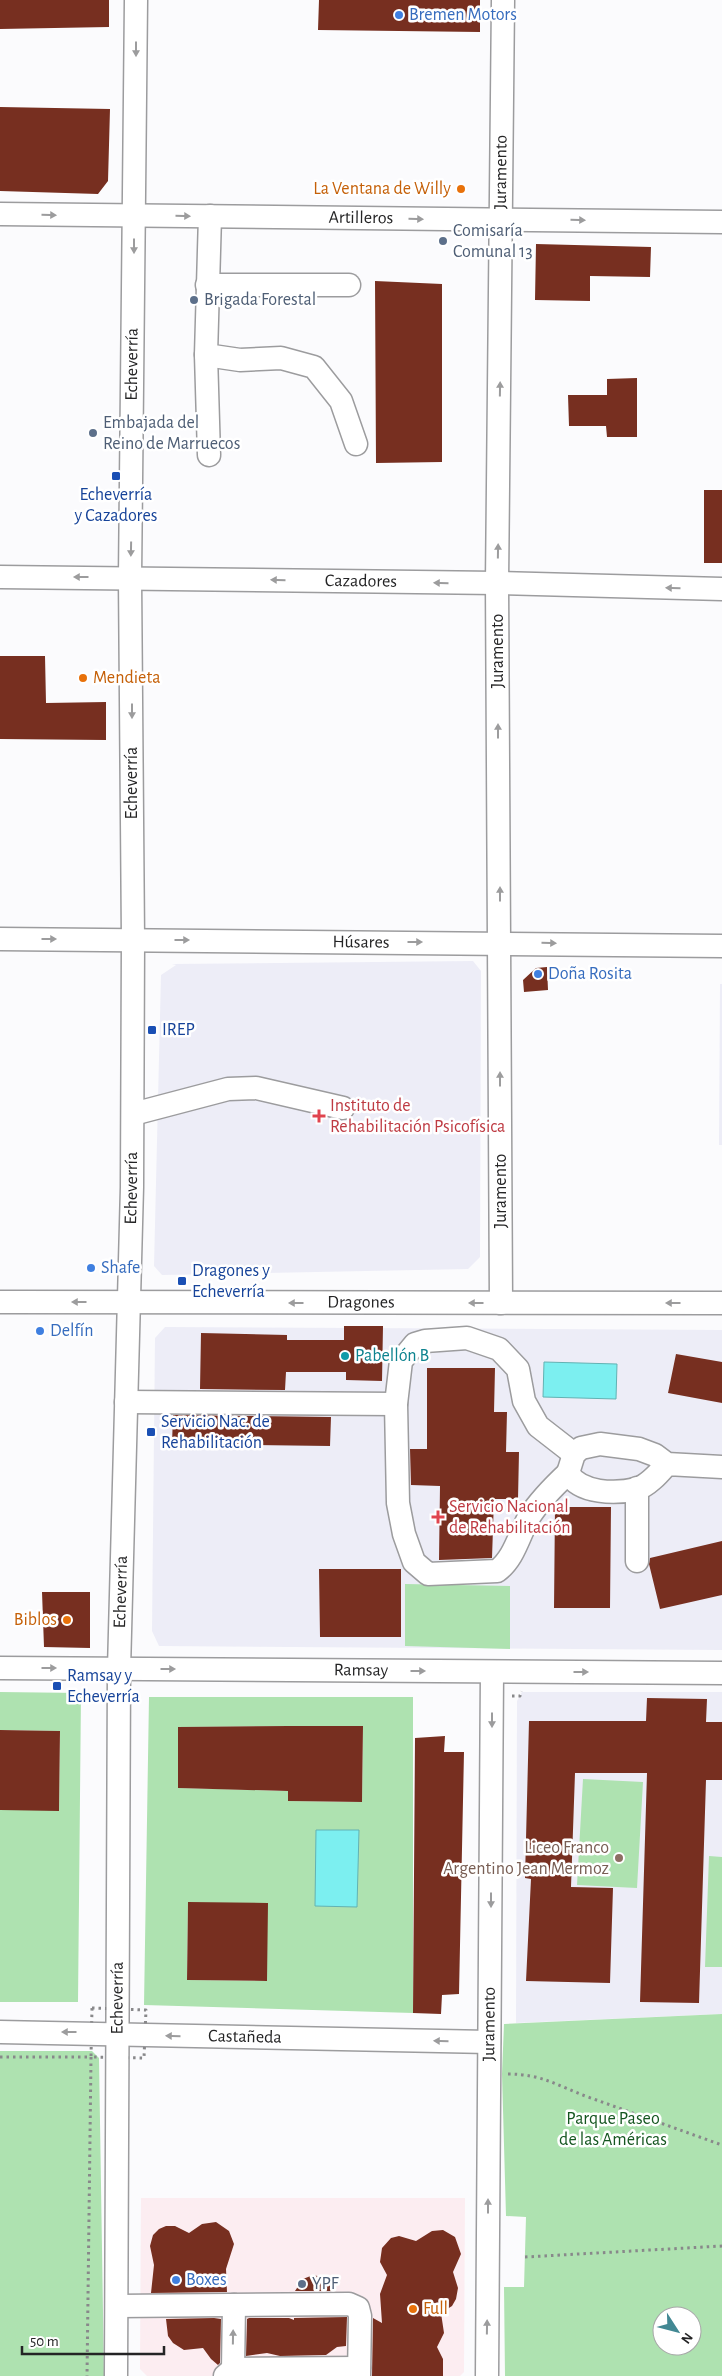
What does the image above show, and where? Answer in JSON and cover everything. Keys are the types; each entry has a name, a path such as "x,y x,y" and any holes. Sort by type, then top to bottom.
{"street":[{"name":"Echeverría","path":"116,2376 120,1669 133,1114 130,578 136,0"},
{"name":"Juramento","path":"501,1303 497,584 503,0"},
{"name":"Artilleros","path":"0,214 722,222"},
{"path":"208,455 206,355 210,216"},
{"path":"207,285 349,285"},
{"path":"206,355 240,360 281,358 314,367 341,401 356,444"},
{"name":"Cazadores","path":"0,577 722,589"},
{"name":"Húsares","path":"0,939 500,942 722,946"},
{"path":"133,1114 228,1089 256,1088 343,1108"},
{"name":"Dragones","path":"0,1302 722,1303"},
{"path":"667,1464 654,1478 637,1488 609,1491 589,1489 576,1483 571,1464 538,1426 524,1401 518,1369 499,1349 466,1338 425,1341 415,1344 402,1361 396,1404 398,1503 404,1534 414,1562 428,1574 497,1570 505,1565 529,1518 571,1464 581,1448 600,1444 639,1449 655,1455 667,1464 722,1466"},
{"path":"126,1402 396,1404"},
{"path":"636,1561 637,1488"},
{"name":"Ramsay","path":"0,1668 722,1673"},
{"name":"Juramento","path":"487,2376 492,1672"},
{"name":"Castañeda","path":"0,2032 489,2042"},
{"path":"117,2306 349,2304 358,2308 360,2316 359,2372 229,2373 234,2305"}],"path":[{"path":"0,2057 91,2056 87,2376"},
{"path":"489,2074 521,2074 550,2080 586,2096 722,2145"},
{"path":"525,2257 722,2246"}],"shaded area":[{"name":"Instituto de Rehabilitación Psicofísica","path":"473,961 481,971 480,1257 468,1269 162,1275 154,1266 161,975 176,965 172,964"},
{"path":"720,984 722,984 722,1145 719,1145"},
{"name":"Servicio Nacional de Rehabilitación","path":"165,1327 722,1330 722,1650 159,1646 152,1631 155,1338"},
{"name":"Liceo Franco Argentino Jean Mermoz","path":"522,1692 722,1692 722,2014 516,2023 517,1701"},
{"name":"YPF","path":"141,2198 465,2198 464,2372 460,2376 147,2376 140,2369"}],"green space":[{"path":"405,1584 510,1586 510,1649 405,1646"},
{"path":"0,1692 81,1693 78,2002 0,2002 0,1810 59,1810 60,1731 0,1730"},
{"path":"149,1697 413,1697 413,2013 144,2005","holes":["363,1726 362,1802 288,1801 288,1791 179,1788 178,1727","188,1902 267,1981 187,1980"]},
{"path":"583,1779 643,1782 637,1888 577,1885"},
{"path":"709,1856 722,1857 722,1967 705,1967"},
{"name":"Parque Paseo de las Américas","path":"722,2014 722,2376 505,2376 504,2287 524,2287 526,2217 506,2216 502,2074 504,2024"},
{"path":"0,2051 92,2051 99,2058 104,2376 0,2376"}],"water":[{"path":"544,1362 617,1364 616,1399 543,1397"},
{"path":"316,1830 359,1830 357,1907 315,1906"}],"building":[{"path":"0,0 109,0 109,27 0,29"},
{"name":"Bremen Motors","path":"319,0 480,0 480,32 318,30"},
{"path":"0,107 110,109 108,181 98,194 0,191"},
{"path":"536,244 651,247 650,277 590,276 590,301 535,300"},
{"path":"375,281 442,284 442,462 376,463"},
{"path":"637,378 637,437 607,437 606,426 569,426 568,395 607,395 607,379"},
{"path":"704,490 722,490 722,563 704,563"},
{"path":"0,656 45,656 46,703 106,702 106,740 0,739"},
{"name":"Doña Rosita","path":"547,967 548,990 524,992 523,980 536,968"},
{"path":"344,1326 383,1326 382,1381 346,1380 346,1372 286,1372 285,1390 200,1389 201,1333 287,1335 287,1340 344,1340"},
{"path":"676,1354 722,1362 722,1403 668,1393"},
{"path":"427,1368 495,1368 494,1412 507,1412 506,1452 519,1452 518,1499 494,1499 492,1558 439,1560 440,1486 411,1485 410,1449 427,1449"},
{"path":"173,1415 331,1417 330,1446 172,1444"},
{"path":"555,1507 611,1507 610,1608 554,1608"},
{"path":"722,1541 722,1595 660,1609 649,1564 650,1558"},
{"path":"319,1569 401,1569 401,1637 320,1637"},
{"name":"Biblos","path":"42,1592 90,1592 90,1648 44,1647"},
{"path":"647,1698 707,1699 706,1722 722,1722 722,1780 706,1780 699,2003 640,2002 647,1773 575,1773 571,1887 613,1888 610,1983 526,1981 531,1879 525,1878 529,1721 646,1721"},
{"path":"363,1726 362,1802 288,1801 288,1791 178,1788 178,1727"},
{"path":"0,1730 60,1731 59,1811 0,1810"},
{"path":"445,1736 444,1752 464,1752 459,1994 442,1995 441,2014 413,2013 415,1738"},
{"path":"188,1902 268,1903 267,1981 187,1980"},
{"path":"216,2222 229,2231 234,2244 226,2269 227,2292 151,2293 154,2265 150,2246 153,2235 159,2229 166,2226 175,2226 189,2233 202,2224"},
{"path":"443,2230 455,2237 461,2254 453,2272 458,2288 456,2299 452,2306 441,2313 444,2333 437,2347 443,2359 443,2376 372,2376 373,2318 382,2323 380,2294 387,2275 380,2262 382,2248 391,2238 399,2236 416,2241 432,2231"},
{"path":"313,2275 326,2278 334,2291 295,2291 303,2279"},
{"path":"347,2317 346,2346 337,2347 326,2355 280,2356 267,2353 246,2356 247,2319 249,2318 289,2318 294,2320 294,2318"},
{"path":"166,2319 221,2319 220,2363 218,2365 203,2348 184,2350 173,2343 168,2336"}],"place":[{"name":"Bremen Motors","path":"399,15"},
{"name":"La Ventana de Willy","path":"461,189"},
{"name":"Comisaría Comunal 13","path":"443,241"},
{"name":"Brigada Forestal","path":"194,300"},
{"name":"Embajada del Reino de Marruecos","path":"93,433"},
{"name":"Echeverría y Cazadores","path":"116,476"},
{"name":"Mendieta","path":"83,678"},
{"name":"Doña Rosita","path":"538,974"},
{"name":"IREP","path":"152,1030"},
{"name":"Instituto de Rehabilitación Psicofísica","path":"319,1116"},
{"name":"Shafe","path":"91,1268"},
{"name":"Dragones y Echeverría","path":"182,1281"},
{"name":"Delfín","path":"40,1331"},
{"name":"Pabellón B","path":"345,1356"},
{"name":"Servicio Nac. de Rehabilitación","path":"151,1432"},
{"name":"Servicio Nacional de Rehabilitación","path":"438,1517"},
{"name":"Biblos","path":"67,1620"},
{"name":"Ramsay y Echeverría","path":"57,1686"},
{"name":"Liceo Franco Argentino Jean Mermoz","path":"619,1858"},
{"name":"Boxes","path":"176,2280"},
{"name":"YPF","path":"302,2284"},
{"name":"Full","path":"413,2309"}]}
